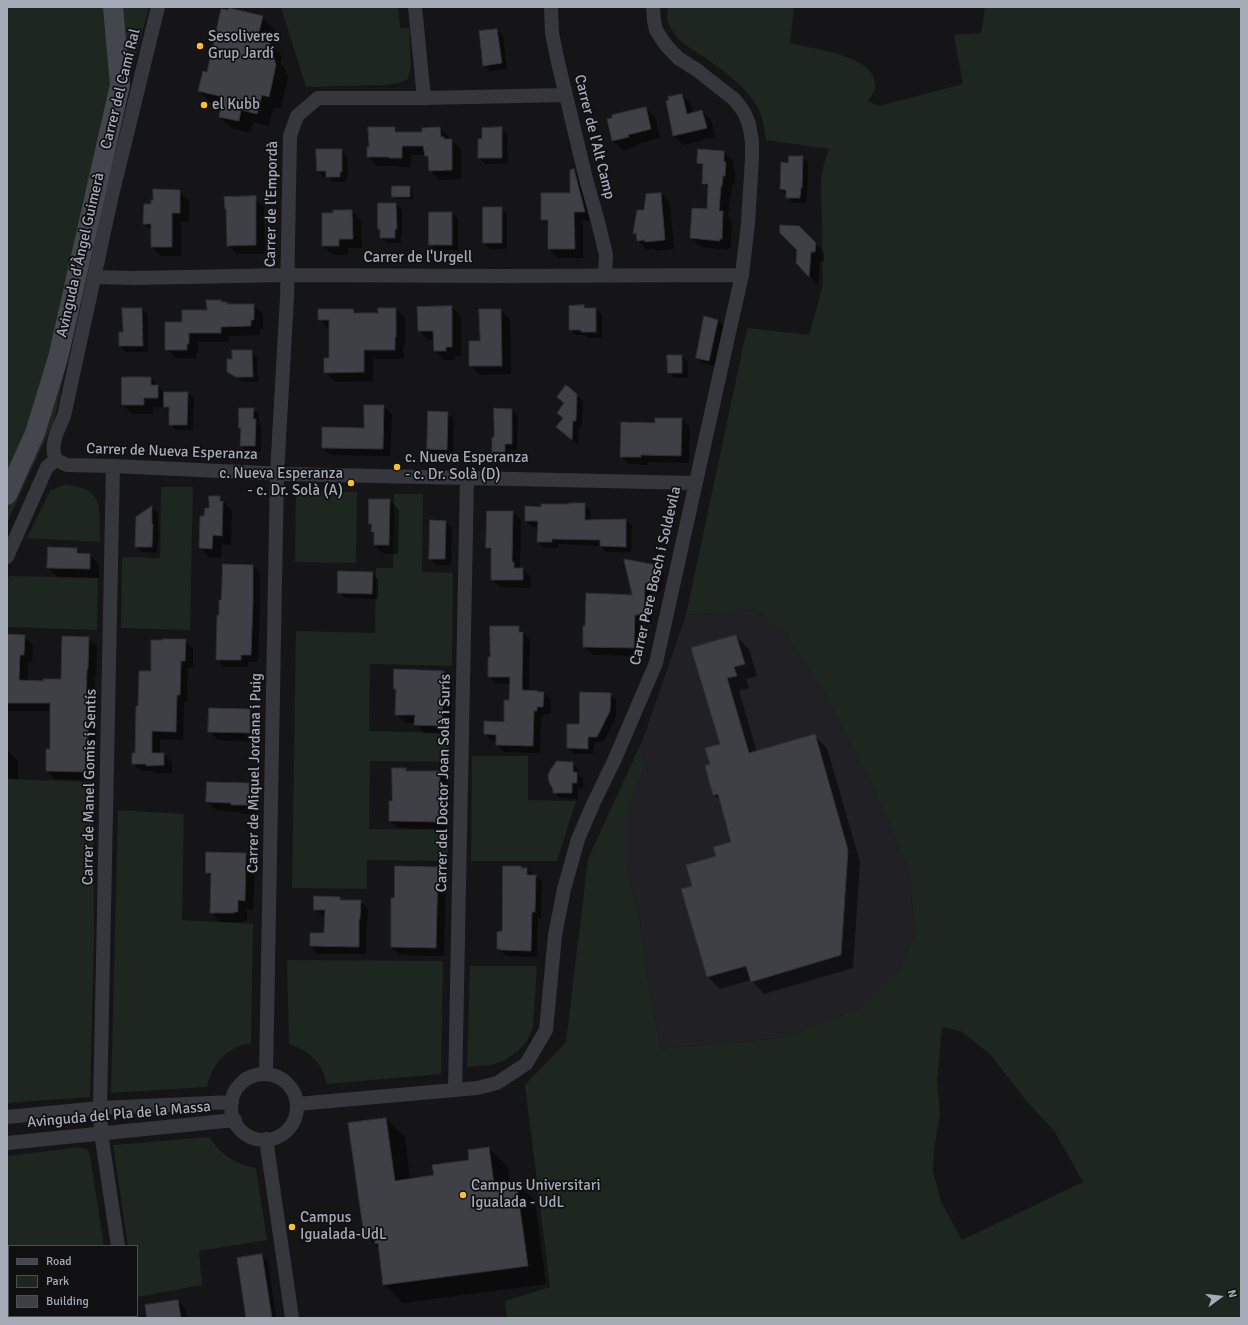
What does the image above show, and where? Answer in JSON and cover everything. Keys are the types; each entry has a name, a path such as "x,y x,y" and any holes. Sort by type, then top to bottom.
{"street":[{"name":"Avinguda d'Àngel Guimerà","path":"7,495 35,433 58,358 120,85 113,7"},
{"name":"Carrer del Camí Ral","path":"56,460 53,449 56,436 64,416 112,196 158,7"},
{"path":"415,7 424,98"},
{"name":"Carrer de l'Alt Camp","path":"551,7 552,33 565,95 606,255 605,276"},
{"name":"Carrer Pere Bosch i Soldevila","path":"455,1090 477,1088 497,1083 526,1064 546,1030 555,935 564,889 578,839 620,748 656,663 742,275 748,223 750,187 752,141 749,124 744,112 735,100 697,70 678,58 665,44 656,30 654,21 654,7"},
{"name":"Carrer de l'Empordà","path":"277,473 287,274 290,136 297,116 318,98 424,98 565,95"},
{"name":"Carrer de l'Urgell","path":"94,277 135,278 287,274 605,276 742,275"},
{"path":"7,556 47,467 56,460"},
{"name":"Carrer de Nueva Esperanza","path":"56,460 67,465 277,473 695,483"},
{"name":"Carrer de Manel Gomis i Sentís","path":"113,466 100,1108 101,1133 118,1245"},
{"name":"Carrer de Miquel Jordana i Puig","path":"266,1074 277,473"},
{"name":"Carrer del Doctor Joan Solà i Surís","path":"455,1090 467,478"},
{"path":"266,1074 277,1077 287,1083 294,1093 297,1104 295,1117 289,1128 278,1136 266,1139 256,1138 247,1134 240,1128 232,1111 232,1102 237,1088 244,1081 257,1075 266,1074"},
{"path":"297,1104 455,1090"},
{"name":"Avinguda del Pla de la Massa","path":"7,1117 100,1108 232,1102"},
{"name":"Avinguda del Pla de la Massa","path":"7,1143 235,1120"},
{"path":"266,1139 292,1318"}],"shaded area":[{"path":"755,610 787,635 823,691 871,782 909,870 915,934 898,972 862,1008 778,1038 661,1049 647,976 639,913 626,868 626,817 646,761 637,752 643,739 686,615"}],"green space":[{"path":"7,7 149,7 125,96 54,421 7,523"},
{"path":"281,7 398,7 400,28 409,28 411,66 408,79 399,83 386,85 306,87"},
{"path":"668,7 794,7 790,43 842,55 866,67 873,76 875,87 868,101 879,106 963,84 954,35 981,33 985,7 1241,7 1241,1318 507,1318 505,1301 550,1287 525,1085 566,1042 588,859 637,752 646,761 626,817 626,868 639,913 647,976 661,1049 778,1038 862,1008 898,972 915,934 909,870 871,782 823,691 787,635 755,610 686,615 747,328 809,335 823,285 821,181 824,164 829,149 766,140 760,113 752,98 729,75 686,45 675,35 667,20","holes":["942,1027 961,1031 990,1054 1025,1099 1055,1132 1083,1182 962,1240 941,1202 933,1171 934,1150 940,1114 937,1082"]},
{"path":"63,485 87,490 93,495 99,510 100,542 27,538 50,491"},
{"path":"161,487 193,487 190,630 121,628 122,557 160,558"},
{"path":"296,490 357,492 356,563 295,562"},
{"path":"394,494 423,494 422,572 453,573 452,666 370,664 369,731 450,733 449,762 370,761 369,829 448,830 448,861 367,860 367,889 292,888 296,631 375,633 376,568 393,568"},
{"path":"9,576 98,578 97,630 7,627 7,581"},
{"path":"472,756 528,756 528,800 576,801 557,861 471,861"},
{"path":"7,779 93,782 94,937 90,1097 7,1103"},
{"path":"118,810 184,814 182,920 253,924 251,1043 235,1048 222,1058 209,1078 207,1087 111,1093"},
{"path":"287,960 443,961 441,1074 327,1084 322,1070 314,1059 303,1050 289,1044"},
{"path":"470,966 537,966 533,1027 527,1041 517,1052 503,1061 491,1065 467,1067"},
{"path":"209,1137 218,1149 229,1158 249,1167 256,1168 267,1240 199,1251 202,1285 138,1297 138,1245 128,1245 113,1145"},
{"path":"80,1147 88,1150 104,1245 8,1245 7,1280 7,1156"}],"building":[{"path":"229,8 263,16 257,40 270,43 268,53 273,55 276,65 269,97 262,95 257,114 241,110 239,121 219,117 223,97 198,91 203,71 207,72 221,9 228,10"},
{"path":"497,29 502,63 483,66 479,31"},
{"path":"682,94 687,114 702,110 707,128 673,136 666,101 669,100 668,97"},
{"path":"646,107 651,129 612,141 607,119 612,118 612,115"},
{"path":"368,127 395,127 395,132 422,132 422,128 440,127 441,137 444,137 444,139 452,139 452,170 429,171 428,156 425,156 423,146 402,146 402,158 367,157 367,147 369,147"},
{"path":"502,127 502,158 478,158 478,139 482,139 482,128"},
{"path":"316,149 342,149 342,172 340,172 340,177 326,177 326,171 317,171"},
{"path":"698,149 724,151 724,162 726,162 725,176 723,176 721,186 719,211 723,211 722,239 719,241 690,238 692,208 707,209 708,184 702,184 703,164 697,163"},
{"path":"789,156 803,156 802,188 800,198 786,198 786,190 780,189 781,162 788,163"},
{"path":"574,169 585,212 574,212 575,249 548,249 548,220 541,220 541,193 570,193 570,170"},
{"path":"392,186 410,186 410,197 392,197"},
{"path":"153,189 180,190 180,213 172,213 172,247 151,247 151,224 143,224 144,204 151,204 151,200 153,200"},
{"path":"661,193 665,240 645,242 645,240 637,241 636,233 633,234 637,210 644,210 646,194"},
{"path":"256,196 256,245 227,246 226,209 224,197"},
{"path":"378,203 396,203 397,229 395,229 395,238 380,238 380,229 378,229"},
{"path":"483,207 502,207 502,243 483,243"},
{"path":"333,210 352,210 353,239 339,239 339,246 322,246 322,213 333,213"},
{"path":"429,212 452,212 452,245 429,245"},
{"path":"780,225 799,226 816,243 815,252 811,252 809,277 796,263 797,250 780,233"},
{"path":"206,300 221,300 221,302 227,302 227,304 254,304 254,320 251,320 251,326 221,327 221,333 189,333 189,344 187,344 187,350 165,350 165,322 182,322 182,310 207,310"},
{"path":"584,305 584,308 596,308 596,332 569,330 569,306"},
{"path":"452,306 452,347 446,347 446,351 434,351 433,331 418,331 417,307"},
{"path":"122,308 142,308 143,346 119,346 119,332 123,332"},
{"path":"378,308 396,308 395,350 364,350 364,372 324,373 324,358 329,358 329,320 318,320 318,309 353,309 354,313 378,313"},
{"path":"479,309 501,309 502,366 469,366 469,341 480,341"},
{"path":"704,316 718,320 709,361 696,358"},
{"path":"232,350 252,350 253,377 236,377 227,372 227,359 232,359"},
{"path":"667,355 682,355 682,373 668,373"},
{"path":"122,377 151,377 151,385 158,385 158,398 144,398 144,405 122,405"},
{"path":"566,385 577,394 576,421 573,421 572,440 556,427 563,418 557,413 564,403 557,397"},
{"path":"164,392 188,392 187,425 169,425 169,407 164,407"},
{"path":"364,405 384,405 383,449 322,448 322,427 364,428"},
{"path":"239,408 254,408 253,419 256,419 255,446 240,446 241,428 239,428"},
{"path":"494,408 512,409 512,444 505,444 505,452 492,452 492,437 494,437"},
{"path":"428,411 448,412 447,450 427,449"},
{"path":"655,418 682,418 681,456 641,455 641,457 620,457 621,422 655,423"},
{"path":"209,496 220,496 220,501 223,501 222,536 213,535 212,549 199,548 200,516 204,516 205,508 209,508"},
{"path":"369,499 390,499 389,545 374,545 374,532 371,532 372,524 369,524"},
{"path":"585,503 585,520 626,519 626,547 600,546 600,540 552,539 552,542 537,542 538,521 525,521 525,506 541,507 541,504"},
{"path":"152,506 152,547 135,547 136,517"},
{"path":"487,511 513,511 512,562 514,562 514,568 523,568 523,580 491,580 491,548 486,548"},
{"path":"430,520 446,521 445,559 429,559"},
{"path":"48,547 77,548 77,553 90,554 90,569 47,568"},
{"path":"624,559 656,565 652,584 645,583 644,615 635,615 634,648 583,647 586,593 632,595"},
{"path":"223,564 253,565 251,655 241,655 241,660 216,660 217,615 219,615 219,600 221,600"},
{"path":"338,571 373,572 372,594 338,593"},
{"path":"490,626 519,626 519,632 523,632 522,690 544,692 543,707 537,707 537,711 534,711 533,746 496,745 496,735 484,734 484,721 504,722 504,700 509,700 510,677 488,677 488,657 490,657"},
{"path":"7,634 25,635 24,655 20,655 19,680 43,681 43,679 61,679 62,636 89,637 86,715 88,715 88,739 86,739 85,772 46,771 46,749 50,749 50,703 7,703"},
{"path":"736,635 745,664 734,667 737,676 727,678 749,753 815,734 848,850 841,955 751,982 746,966 707,977 681,889 692,886 686,865 716,856 713,847 731,842 718,794 713,795 705,766 710,764 705,748 720,744 691,648"},
{"path":"186,639 185,661 181,661 180,695 177,695 176,732 152,731 152,753 164,753 164,765 146,766 146,764 132,764 132,753 135,753 136,706 138,706 139,671 151,671 151,640"},
{"path":"394,669 444,671 442,726 414,725 415,715 395,715 396,689 394,689"},
{"path":"580,692 611,693 610,711 597,737 588,737 588,749 567,748 567,724 579,724"},
{"path":"209,708 250,709 250,733 208,732"},
{"path":"557,761 573,762 573,772 577,772 577,783 572,783 572,793 553,793 548,775"},
{"path":"392,768 406,768 406,771 440,771 439,822 389,821 389,801 392,801"},
{"path":"207,782 249,783 249,805 231,805 231,803 206,802"},
{"path":"206,852 246,853 245,901 238,900 238,912 210,913 211,873 206,873"},
{"path":"395,866 438,867 436,948 391,947 391,898 394,898"},
{"path":"503,866 521,866 521,868 527,868 527,875 536,875 535,912 532,912 531,951 497,949 497,932 502,931"},
{"path":"314,896 340,897 340,900 361,900 359,947 310,946 310,933 324,933 325,910 314,910"},
{"name":"Campus Universitari Igualada - UdL","path":"386,1118 395,1181 434,1175 432,1165 469,1160 468,1150 489,1147 494,1184 516,1181 528,1266 383,1285 378,1243 375,1244 374,1234 364,1235 348,1123"},
{"path":"262,1254 272,1318 246,1318 237,1258"},
{"path":"178,1300 181,1318 147,1318 145,1305"}],"place":[{"name":"Sesoliveres Grup Jardí","path":"200,46"},
{"name":"el Kubb","path":"204,105"},
{"name":"c. Nueva Esperanza - c. Dr. Solà (D)","path":"397,467"},
{"name":"c. Nueva Esperanza - c. Dr. Solà (A)","path":"351,483"},
{"name":"Campus Universitari Igualada - UdL","path":"463,1195"},
{"name":"Campus Igualada-UdL","path":"292,1227"}]}
